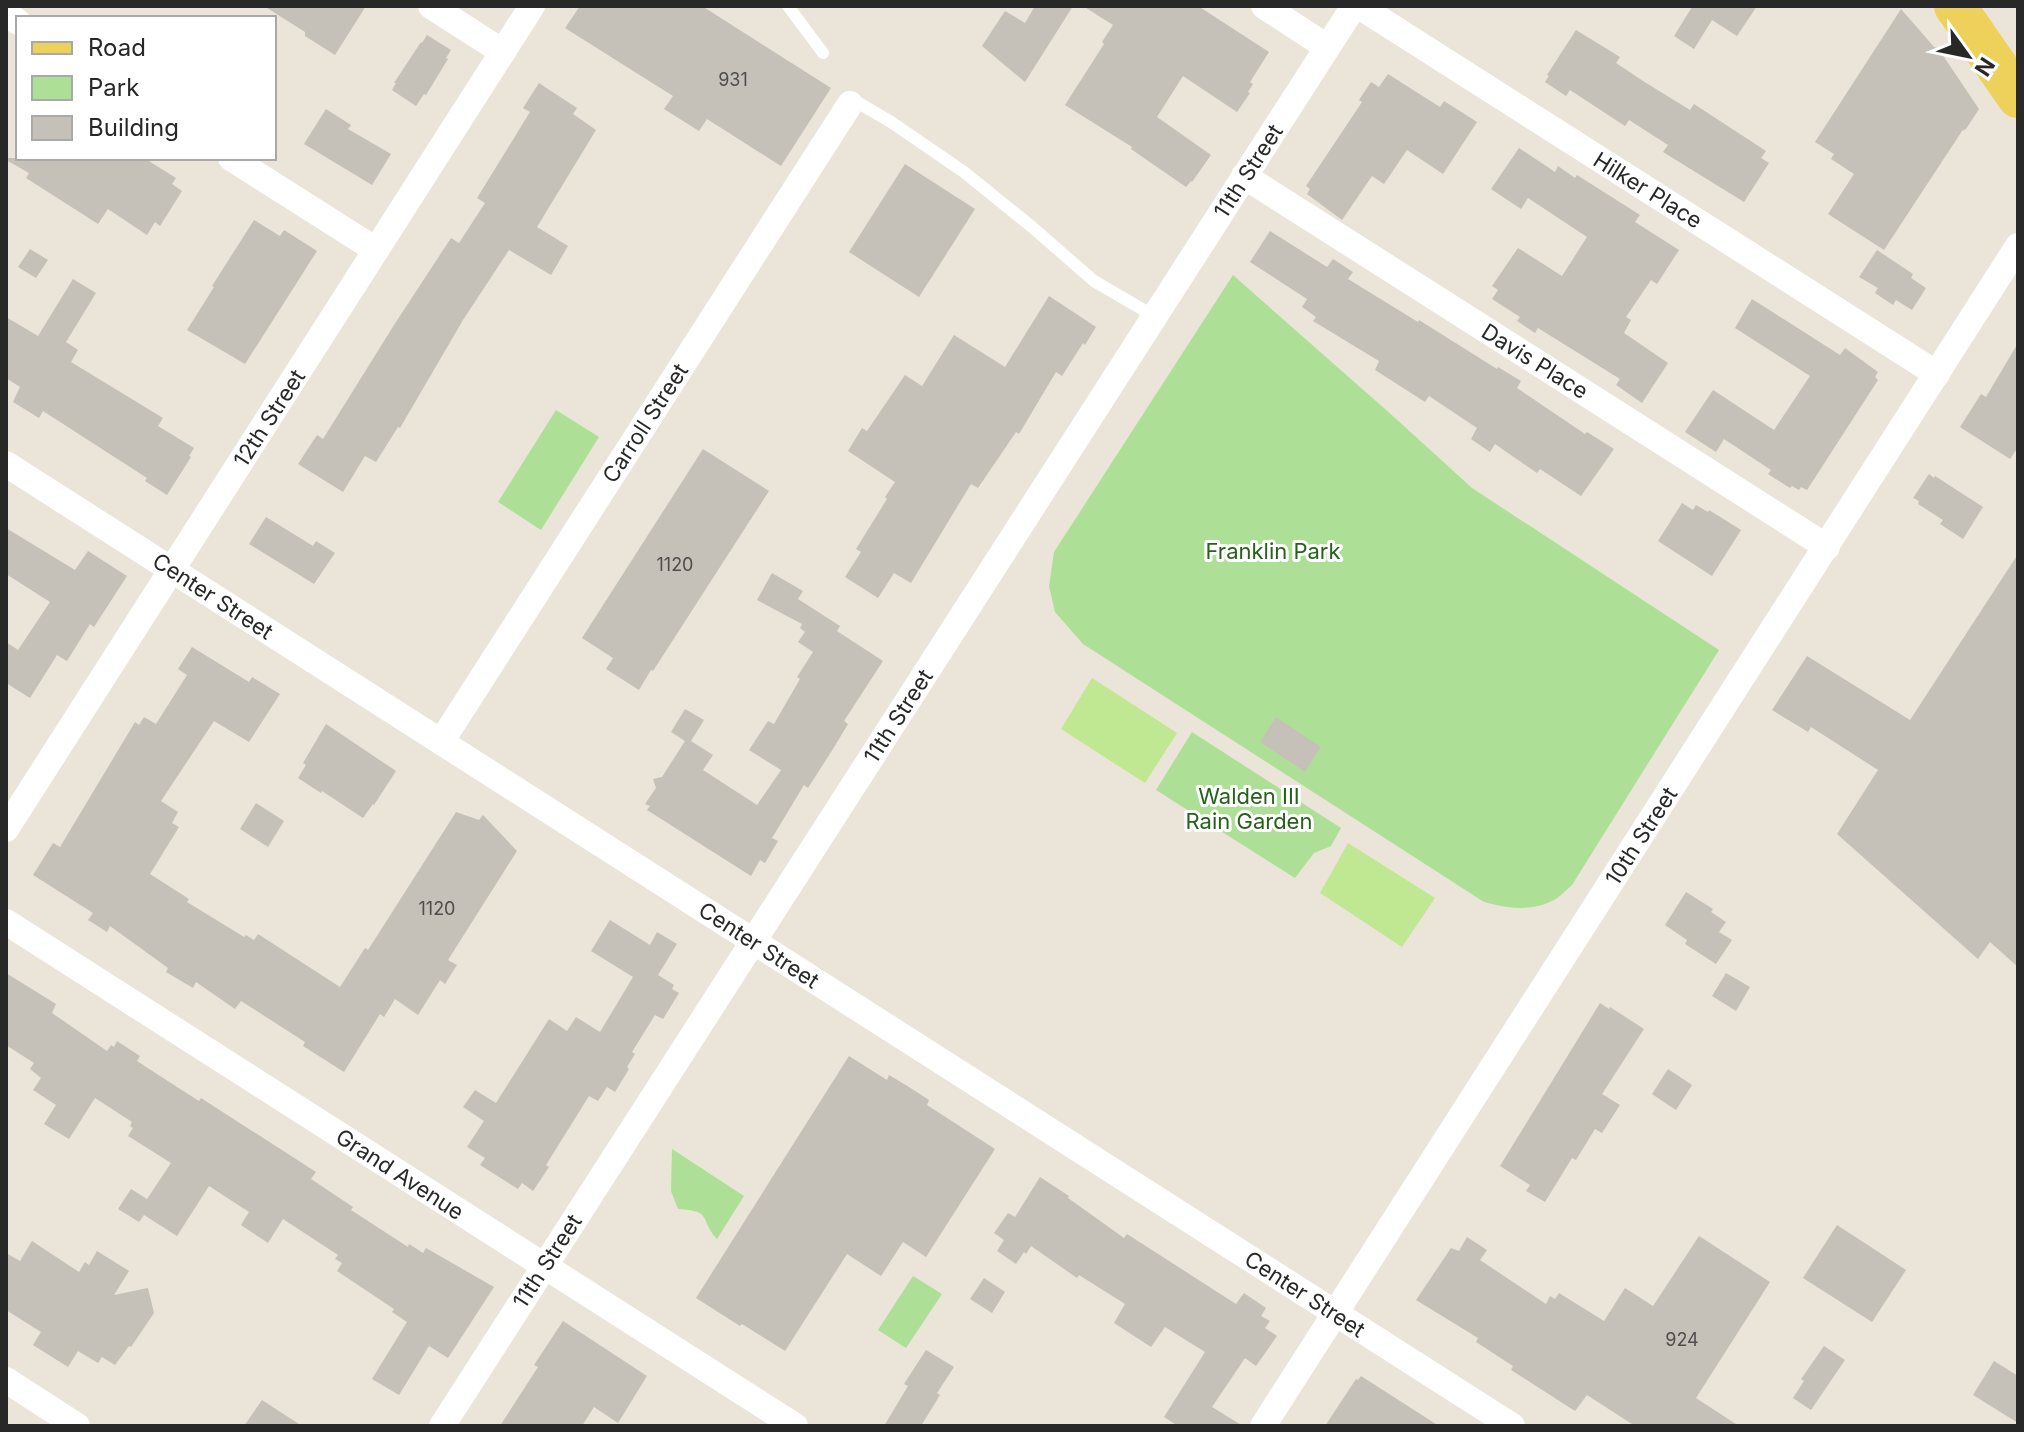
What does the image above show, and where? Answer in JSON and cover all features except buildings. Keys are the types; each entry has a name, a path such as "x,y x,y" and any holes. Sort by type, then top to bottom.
{"main road":[{"path":"1955,6 2018,97"}],"street":[{"path":"431,6 503,52"},
{"name":"12th Street","path":"6,829 532,6"},
{"path":"1264,6 1327,47"},
{"name":"11th Street","path":"442,1426 1356,6"},
{"name":"Hilker Place","path":"1356,6 1937,374"},
{"name":"Carroll Street","path":"441,742 850,104"},
{"path":"234,160 376,250"},
{"name":"Davis Place","path":"1244,176 1827,547"},
{"name":"10th Street","path":"1263,1426 2018,246"},
{"name":"Center Street","path":"6,464 1512,1426"},
{"name":"Grand Avenue","path":"6,922 795,1426"},
{"path":"6,1380 77,1426"}],"lane":[{"path":"788,6 823,53"},
{"path":"850,104 857,102 891,122 964,172 1094,281 1154,316"}],"green space":[{"name":"Franklin Park","path":"1233,275 1472,488 1719,650 1572,885 1552,901 1535,907 1518,908 1484,902 1083,644 1055,612 1049,586 1054,552"},
{"path":"556,410 599,437 541,530 498,502"},
{"path":"1092,678 1177,733 1145,783 1061,729"},
{"name":"Walden III Rain Garden","path":"1192,732 1341,828 1331,846 1314,853 1295,878 1156,790"},
{"path":"1348,843 1435,898 1402,947 1320,893"},
{"path":"672,1149 744,1196 717,1239 701,1214 678,1209 671,1191"},
{"path":"913,1276 942,1294 906,1348 878,1330"}]}
